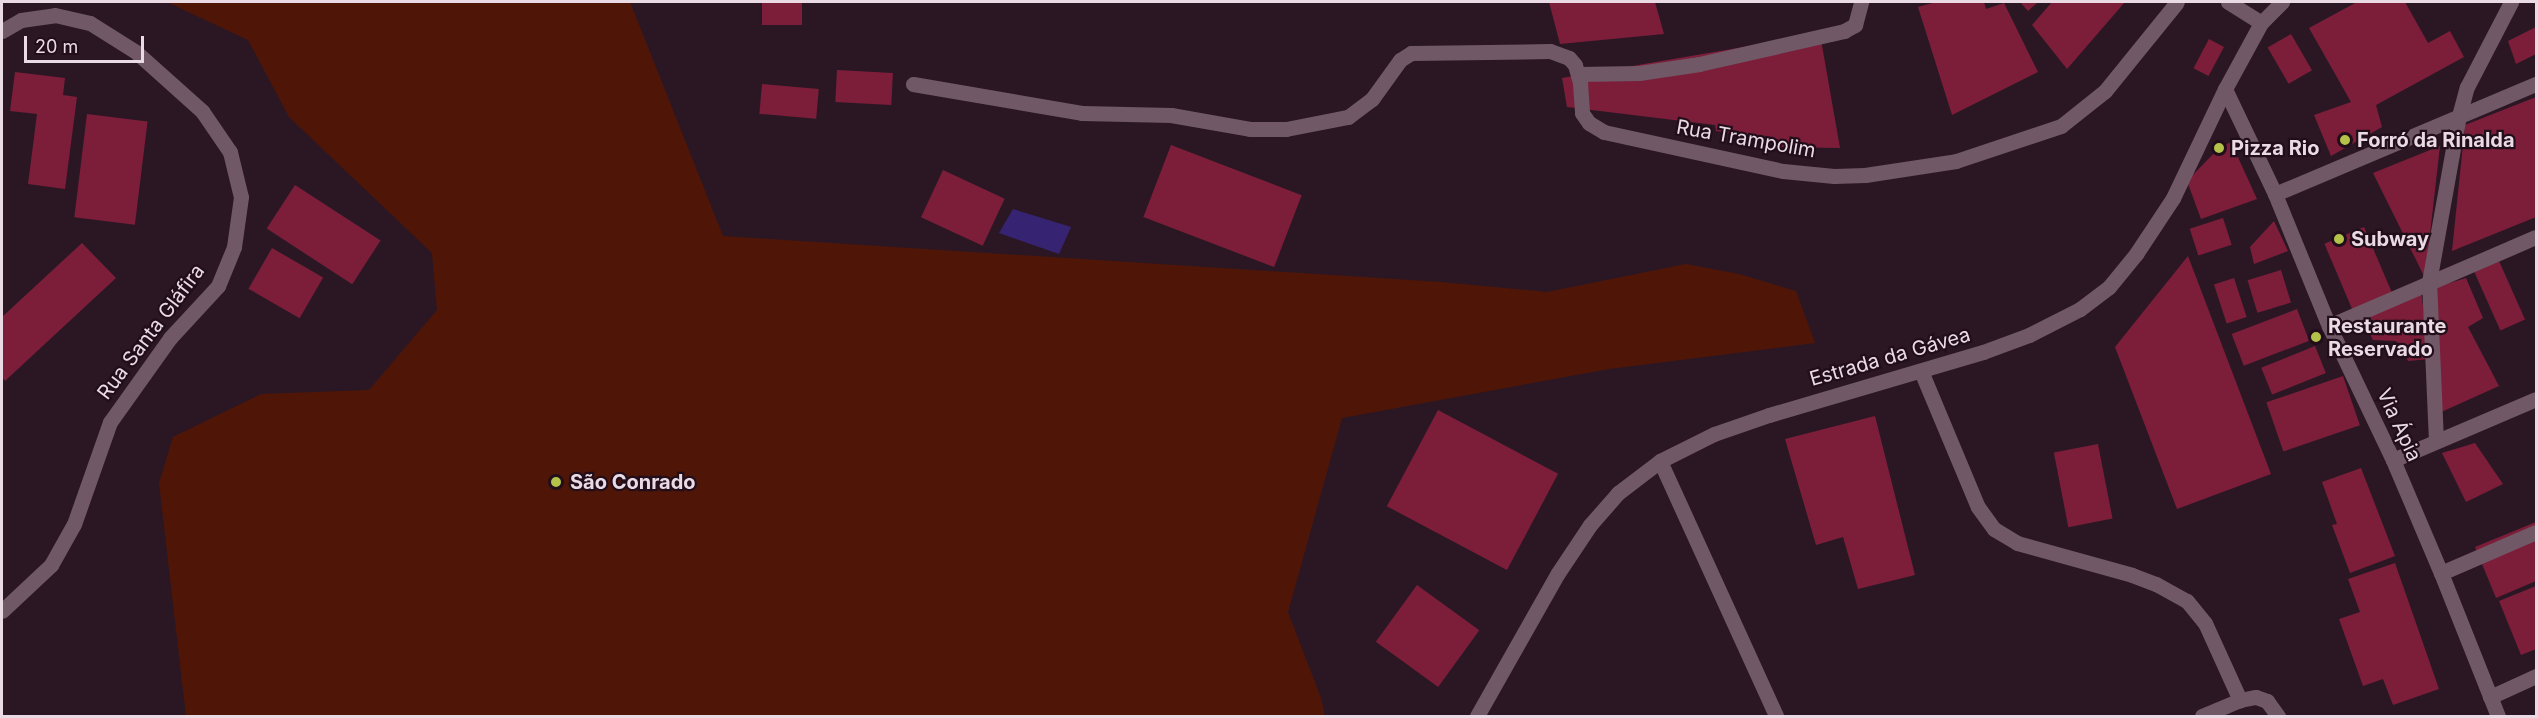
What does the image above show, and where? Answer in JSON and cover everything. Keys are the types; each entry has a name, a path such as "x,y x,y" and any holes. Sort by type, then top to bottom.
{"street":[{"path":"913,84 1082,113 1171,115 1250,129 1286,129 1348,117 1372,99 1400,60 1411,53 1550,51 1569,58 1578,74 1639,73 1699,64 1844,31 1855,25 1861,2"},
{"name":"Rua Trampolim","path":"1578,74 1582,113 1590,123 1604,132 1783,171 1834,176 1865,175 1956,161 2061,126 2106,92 2177,2"},
{"path":"2228,2 2261,22"},
{"name":"Estrada da Gávea","path":"1477,717 1558,573 1590,525 1618,493 1660,461 1714,434 1921,371 2029,335 2080,309 2109,287 2136,254 2173,198 2224,89 2261,22 2283,2"},
{"path":"2436,441 2429,282 2459,116 2475,69 2511,2"},
{"name":"Rua Santa Gláfira","path":"2,31 21,20 55,15 90,22 136,52 202,111 230,152 241,198 234,247 218,286 170,338 110,422 74,524 51,565 2,611"},
{"path":"2275,194 2536,84"},
{"name":"Via Ápia","path":"2224,89 2275,194 2329,326 2393,460 2498,717"},
{"path":"2329,326 2536,237"},
{"path":"1921,371 1978,507 1994,529 2017,543 2133,575 2156,584 2187,601 2205,623 2240,700"},
{"path":"2393,460 2536,399"},
{"path":"1660,461 1776,717"},
{"path":"2441,573 2536,531"},
{"path":"2490,696 2536,676"},
{"path":"2202,717 2240,700 2256,697 2267,701 2278,717"}],"shaded area":[{"path":"167,2 630,2 723,236 1441,282 1547,292 1686,264 1739,274 1796,291 1815,343 1609,369 1342,418 1288,612 1321,698 1325,716 186,716 159,483 173,437 261,394 369,390 437,310 432,253 289,117 248,40"},
{"path":"1013,209 1071,227 1059,254 999,233"}],"building":[{"path":"762,2 802,2 802,25 762,25"},
{"path":"1549,2 1655,2 1664,34 1560,44"},
{"path":"1936,2 1984,2 1986,9 2004,3 2038,72 1952,115 1918,7"},
{"path":"2020,2 2038,2 2028,11"},
{"path":"2052,2 2125,2 2067,69 2032,25"},
{"path":"2357,2 2405,2 2428,43 2450,31 2464,57 2376,105 2382,127 2331,156 2314,115 2351,102 2309,28"},
{"path":"2536,27 2536,54 2516,64 2508,41"},
{"path":"1820,34 1840,148 1780,147 1778,139 1716,131 1715,125 1567,107 1562,78"},
{"path":"2291,34 2312,70 2289,84 2268,48"},
{"path":"2209,39 2224,47 2209,76 2194,68"},
{"path":"837,70 893,73 891,105 835,102"},
{"path":"15,72 65,78 63,95 77,97 65,189 28,184 37,114 10,111"},
{"path":"762,84 819,89 816,119 759,114"},
{"path":"2536,97 2536,217 2452,251 2465,125"},
{"path":"87,114 148,121 135,225 74,217"},
{"path":"2231,142 2257,199 2201,219 2187,181 2219,148"},
{"path":"1171,145 1302,195 1274,267 1143,217"},
{"path":"2440,146 2425,278 2373,173"},
{"path":"943,170 1005,199 983,246 921,217"},
{"path":"295,185 381,241 352,284 267,229"},
{"path":"2223,218 2232,245 2198,255 2190,229"},
{"path":"2274,221 2288,251 2254,264 2250,247"},
{"path":"2364,227 2392,292 2352,309 2324,244"},
{"path":"82,243 116,278 5,381 2,377 2,317"},
{"path":"272,248 323,278 300,318 249,289"},
{"path":"2188,256 2271,474 2177,509 2115,347"},
{"path":"2499,261 2525,319 2500,330 2474,272"},
{"path":"2281,270 2291,303 2257,313 2248,280"},
{"path":"2234,278 2247,317 2227,323 2214,284"},
{"path":"2466,278 2483,318 2468,327 2499,386 2439,413 2433,288"},
{"path":"2421,292 2430,359 2408,361 2396,341 2373,340 2363,320"},
{"path":"2297,309 2309,341 2244,366 2232,334"},
{"path":"2315,346 2326,373 2272,395 2261,368"},
{"path":"2343,376 2360,425 2283,452 2266,402"},
{"path":"1438,410 1558,474 1507,570 1387,506"},
{"path":"1875,416 1915,575 1858,589 1843,537 1816,545 1785,439"},
{"path":"2475,443 2503,484 2466,502 2442,453"},
{"path":"2098,444 2113,519 2068,527 2054,453"},
{"path":"2361,468 2395,556 2350,573 2332,525 2337,524 2322,482"},
{"path":"2536,522 2536,581 2496,598 2475,547"},
{"path":"2395,563 2439,689 2393,705 2383,679 2363,686 2339,619 2360,612 2348,579"},
{"path":"1417,585 1479,630 1438,687 1376,642"},
{"path":"2536,586 2536,649 2521,655 2499,601"}],"place":[{"name":"Forró da Rinalda","path":"2345,140"},
{"name":"Pizza Rio","path":"2219,148"},
{"name":"Subway","path":"2339,239"},
{"name":"Restaurante Reservado","path":"2316,337"},
{"name":"São Conrado","path":"556,482"}]}
